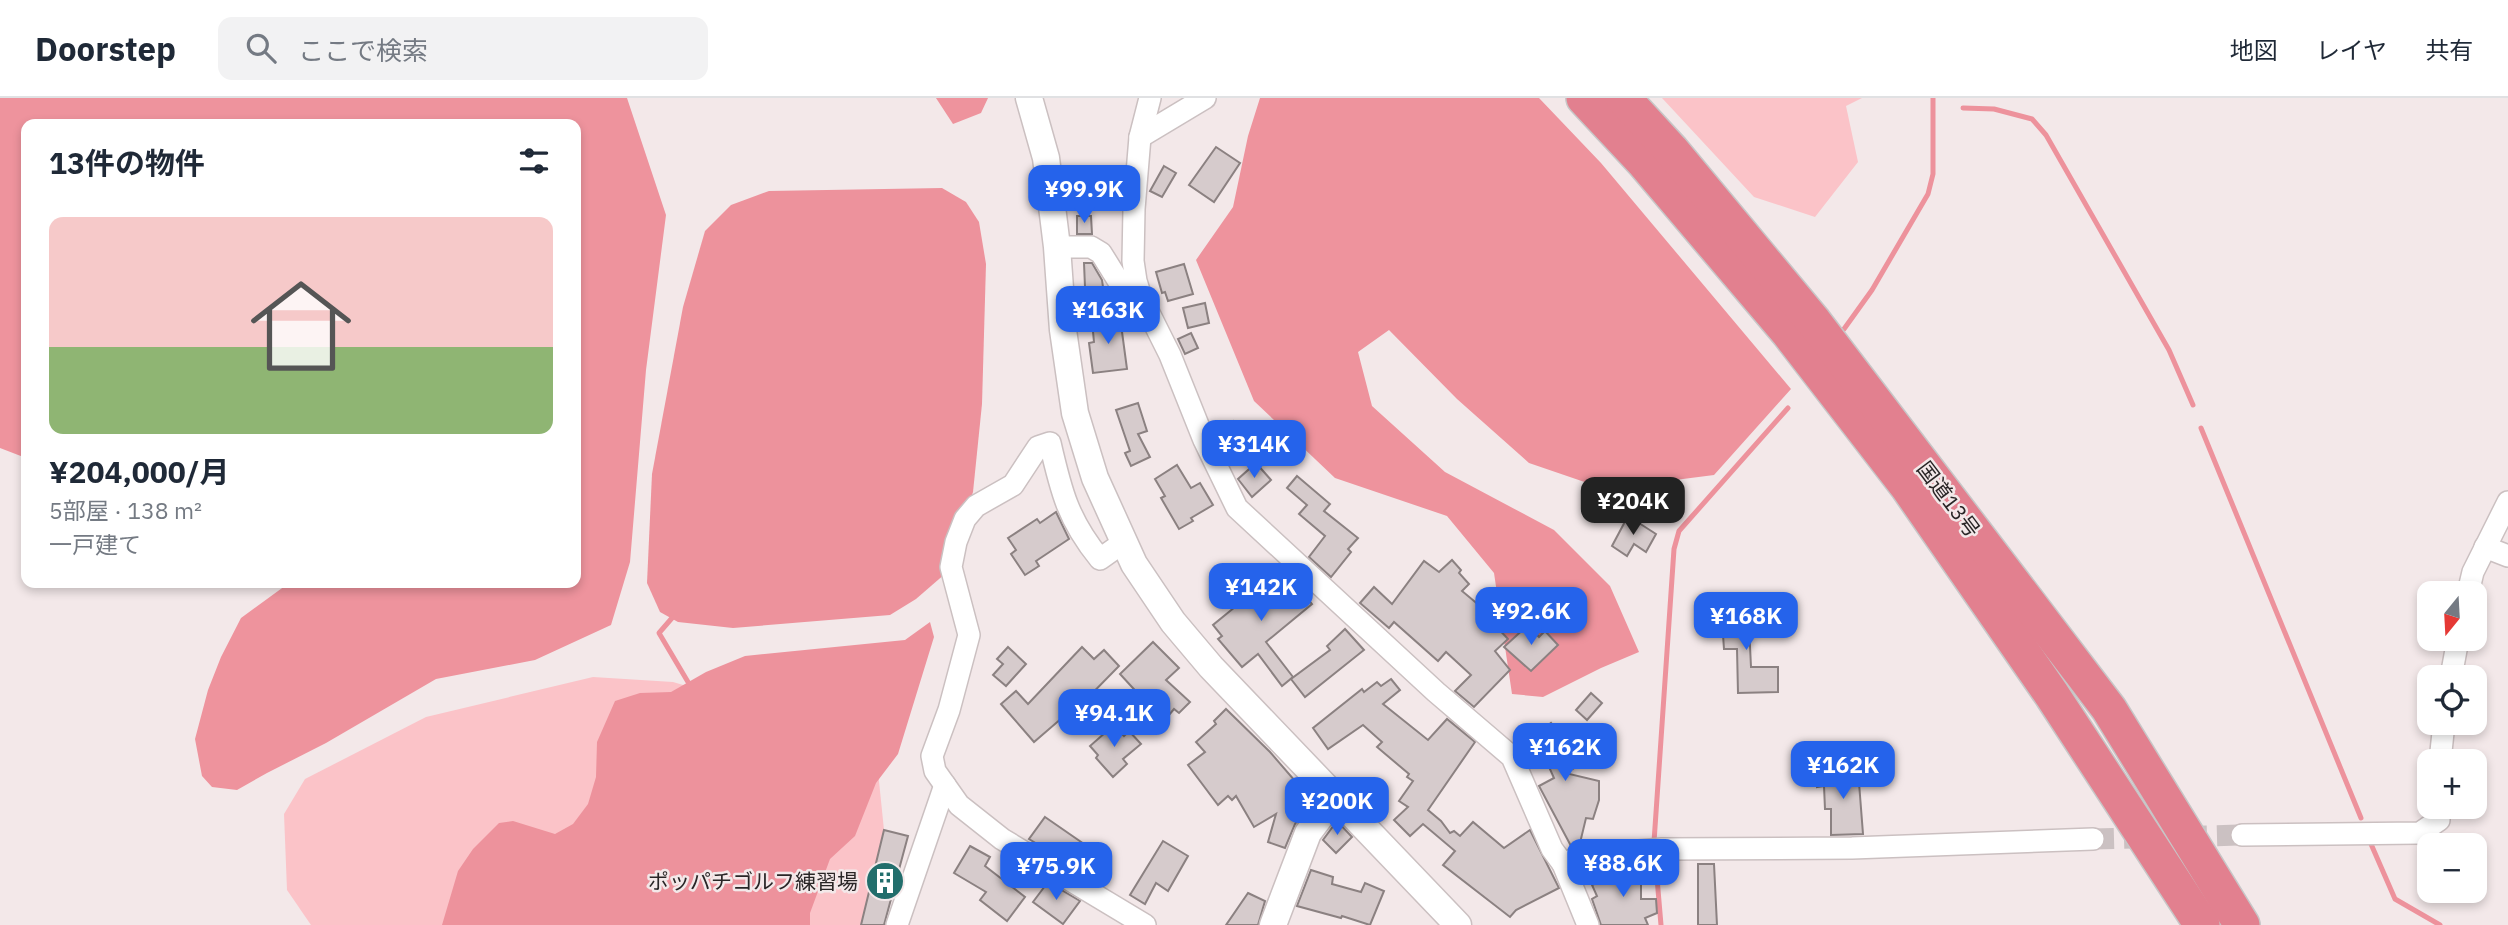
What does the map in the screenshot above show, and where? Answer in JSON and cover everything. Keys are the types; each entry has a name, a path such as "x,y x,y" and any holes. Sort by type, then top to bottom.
{"highway":[{"name":"国道13号","path":"1584,98 1643,161 1806,355 1908,486 2052,695 2202,925"},
{"name":"国道13号","path":"1622,98 1671,150 1814,322 2109,709 2242,925"},
{"path":"2052,695 2076,750 2121,824 2176,925"},
{"path":"2109,709 2267,925"}],"street":[{"path":"1029,98 1046,158 1074,413 1096,478 1134,564 1173,622 1211,667 1458,925"},
{"path":"1150,98 1140,137 1133,261 1141,297 1170,355 1204,440 1237,508 1416,674 1512,757 1542,829 1563,864 1588,925"},
{"path":"1140,137 1205,98"},
{"path":"1057,247 1091,247 1101,253 1129,298 1141,297"},
{"path":"1124,542 1100,559 1087,542 1070,517 1050,443 1038,447 1013,485 976,506 965,519 956,542 951,567 969,635 949,710 932,756 935,771 959,805 1002,839 1145,925"},
{"path":"2471,581 2508,502"},
{"path":"2485,547 2508,556"},
{"path":"897,925 945,785"},
{"path":"1273,925 1308,833 1336,796"},
{"path":"2242,835 2420,833 2439,819"},
{"path":"1563,864 1581,856 1662,849 1852,848 2093,839"}],"shaded area":[{"path":"0,98 627,98 666,215 646,370 630,562 611,625 535,660 436,679 326,743 237,790 212,787 202,776 195,739 208,690 221,657 241,618 282,588 581,588 581,119 21,119 21,456 0,448"},
{"path":"936,98 988,98 981,113 953,124"},
{"path":"1260,98 1539,98 1601,163 1791,389 1714,475 1605,489 1529,463 1457,399 1389,330 1358,352 1372,406 1445,472 1554,530 1610,586 1639,652 1543,697 1512,694 1494,573 1447,516 1335,478 1254,401 1196,260 1233,207 1248,136"},
{"path":"1662,98 1862,98 1846,106 1858,162 1815,217 1754,197"},
{"path":"942,188 966,202 979,222 986,264 982,404 973,492 946,573 916,599 890,615 733,628 678,622 660,612 647,583 652,474 683,307 705,231 731,205 769,191"},
{"path":"930,622 934,637 898,754 876,783 855,836 830,859 810,913 810,925 442,925 458,871 473,849 499,823 513,821 555,834 573,824 588,804 596,777 597,742 615,701 640,693 671,692 706,672 745,656 905,640"},
{"path":"593,677 673,682 875,742 884,830 861,925 311,925 287,890 284,814 305,779 426,717"}],"building":[{"path":"1216,147 1240,163 1214,202 1189,185"},
{"path":"1164,166 1176,173 1162,197 1150,191"},
{"path":"1077,216 1091,216 1092,234 1077,234"},
{"path":"1084,263 1092,263 1103,287 1085,287"},
{"path":"1184,264 1193,294 1168,301 1165,292 1162,293 1156,272"},
{"path":"1205,303 1209,323 1188,328 1183,308"},
{"path":"1120,317 1127,369 1093,373 1089,343 1094,342 1092,321"},
{"path":"1191,333 1198,348 1185,354 1178,339"},
{"path":"1138,403 1147,431 1138,434 1150,457 1131,466 1125,453 1130,451 1116,410"},
{"path":"1233,421 1245,452 1228,459 1214,429"},
{"path":"1256,463 1271,480 1252,497 1238,479"},
{"path":"1177,465 1191,488 1200,483 1213,505 1179,529 1161,498 1165,496 1155,479"},
{"path":"1297,476 1330,504 1324,511 1358,538 1348,549 1351,552 1331,577 1309,557 1325,536 1299,514 1307,505 1287,488"},
{"path":"1056,512 1069,539 1036,561 1039,566 1025,575 1011,554 1016,550 1008,538 1037,519 1040,523"},
{"path":"1628,516 1656,534 1646,552 1634,544 1627,556 1612,546"},
{"path":"1452,560 1469,584 1462,591 1480,606 1508,639 1495,651 1510,670 1474,707 1455,691 1471,675 1446,652 1438,661 1394,622 1389,628 1360,603 1374,587 1392,604 1424,561 1439,572"},
{"path":"1257,576 1271,593 1291,578 1312,604 1266,642 1293,677 1282,686 1258,654 1242,667 1218,639 1222,636 1213,625 1246,598 1239,591"},
{"path":"1748,605 1751,667 1778,667 1778,692 1738,693 1737,649 1724,649 1721,606"},
{"path":"1528,625 1539,637 1545,631 1558,645 1531,671 1504,647"},
{"path":"1345,629 1364,650 1305,697 1291,679 1330,650 1327,646"},
{"path":"1153,642 1179,668 1166,680 1190,702 1179,713 1174,709 1169,715 1148,694 1143,699 1120,674"},
{"path":"1008,647 1026,664 1006,686 993,675 1003,664 997,659"},
{"path":"1082,647 1094,659 1104,650 1119,666 1066,720 1063,717 1034,742 1001,704 1016,691 1028,704"},
{"path":"1391,679 1400,690 1383,704 1428,740 1447,719 1475,742 1428,810 1450,833 1454,831 1460,836 1473,822 1504,848 1530,830 1559,888 1516,910 1510,917 1443,865 1455,851 1423,824 1410,836 1394,820 1408,807 1399,801 1413,781 1407,777 1409,774 1377,747 1382,742 1363,725 1328,749 1313,728 1362,689 1364,692 1377,682 1381,686"},
{"path":"1591,693 1602,703 1587,720 1576,710"},
{"path":"1226,709 1295,781 1301,784 1313,800 1295,824 1285,848 1268,842 1276,814 1254,827 1236,796 1232,800 1228,796 1218,805 1188,765 1205,752 1196,742 1216,724 1214,721"},
{"path":"1551,723 1572,749 1579,746 1587,761 1565,773 1599,781 1599,800 1593,819 1586,818 1580,843 1571,846 1539,786 1554,778 1541,749 1527,759 1521,747"},
{"path":"1114,725 1124,736 1129,731 1141,744 1123,759 1127,764 1113,777 1096,758 1098,755 1090,746"},
{"path":"1858,770 1863,834 1831,835 1831,809 1825,809 1824,786 1817,787 1817,771"},
{"path":"1045,817 1110,862 1096,880 1029,839"},
{"path":"1337,821 1352,837 1336,853 1323,840"},
{"name":"ポッパチゴルフ練習場","path":"884,830 908,836 884,925 861,925"},
{"path":"1163,841 1188,856 1168,891 1156,883 1145,904 1130,895"},
{"path":"970,846 990,857 985,866 1025,897 1007,921 980,900 986,892 954,873"},
{"path":"1641,864 1641,899 1656,899 1657,913 1645,918 1648,925 1601,925 1592,899 1597,896 1592,885 1618,873 1618,866"},
{"path":"1698,864 1714,864 1717,925 1698,925"},
{"path":"1311,870 1333,877 1332,884 1361,892 1365,883 1384,891 1370,925 1297,906"},
{"path":"1048,882 1080,901 1063,924 1033,902"},
{"path":"1248,893 1265,901 1258,925 1226,925"}],"waterway":[{"path":"1844,329 1872,290 1928,194 1933,174 1933,98"},
{"path":"1963,108 1994,109 2032,119 2046,135 2169,350 2193,405"},
{"path":"1654,842 1674,549 1679,531 1788,408"},
{"path":"2201,428 2361,818"},
{"path":"672,618 659,633 688,682"},
{"path":"2371,844 2395,899 2440,925"},
{"path":"1656,866 1661,925"}],"tunnel":[{"path":"2093,839 2242,835"}],"place":[{"name":"ポッパチゴルフ練習場","path":"885,881"}]}
